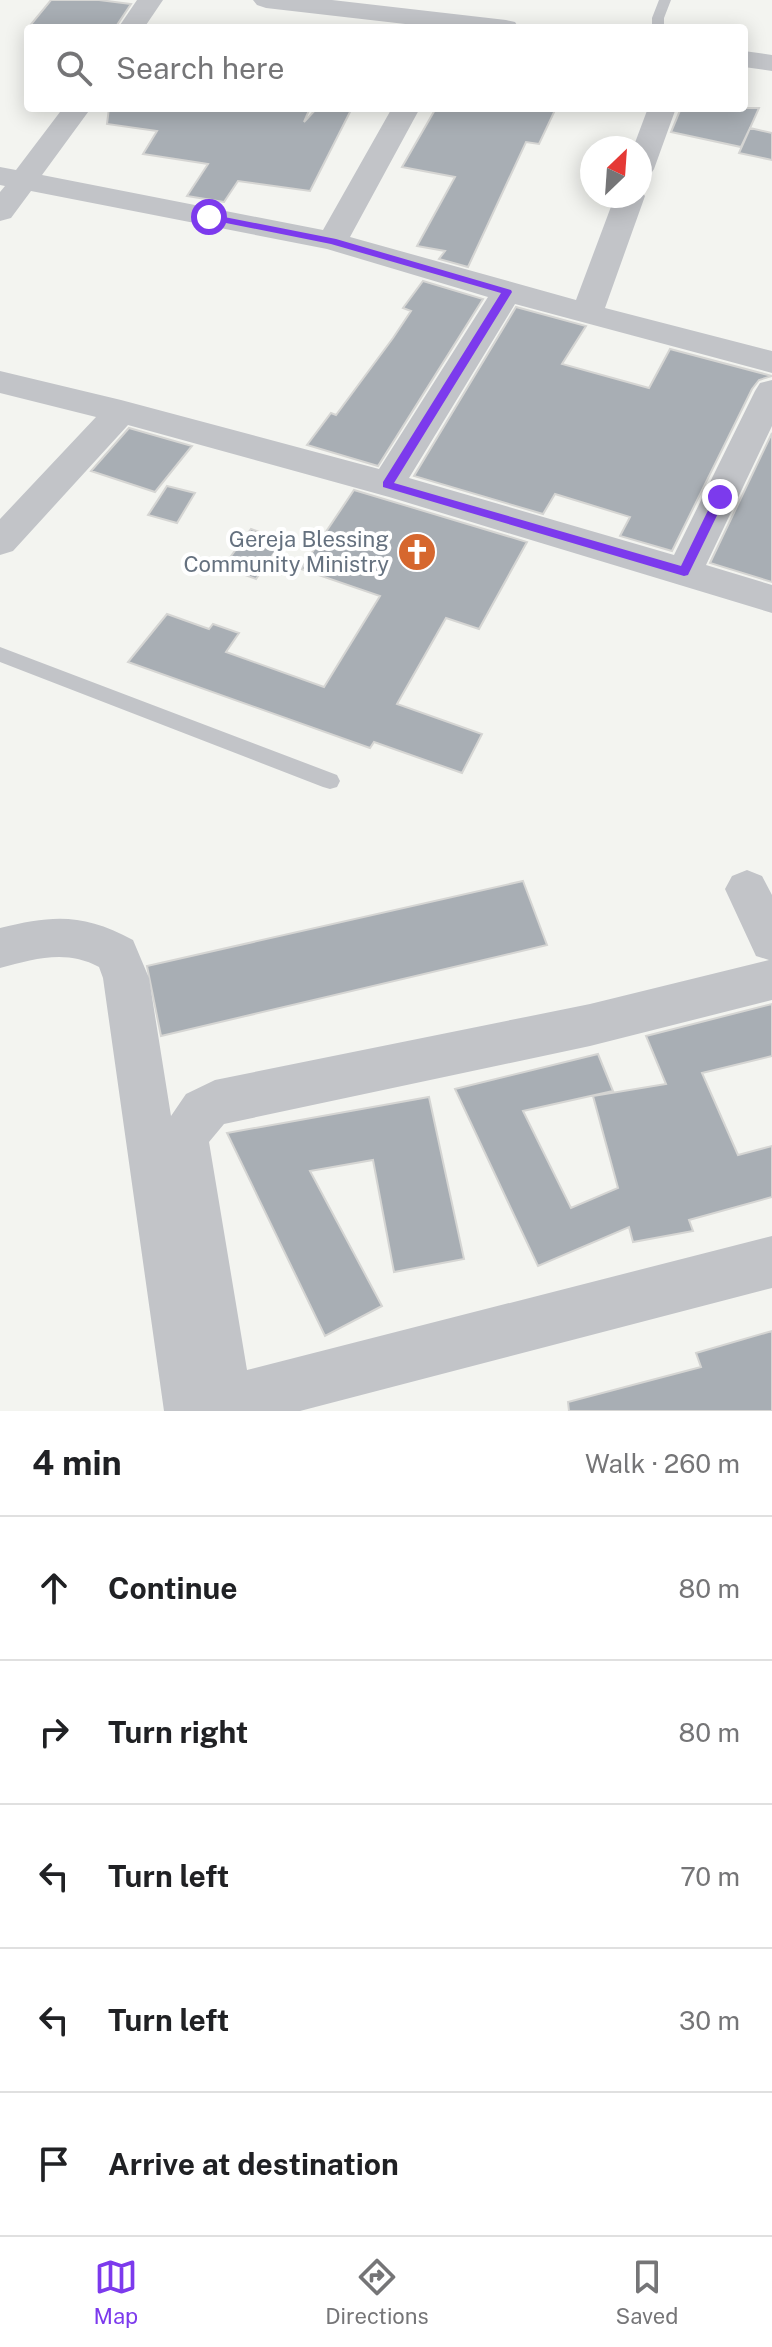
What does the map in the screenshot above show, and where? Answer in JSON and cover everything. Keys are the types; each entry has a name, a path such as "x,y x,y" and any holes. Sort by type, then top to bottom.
{"street":[{"path":"134,24 150,0"},
{"path":"266,0 458,16 490,24"},
{"path":"748,60 772,63"},
{"path":"0,212 12,178 73,112"},
{"path":"332,241 404,112"},
{"path":"652,136 661,112"},
{"path":"12,178 332,241 507,292 772,362"},
{"path":"588,312 626,208"},
{"path":"387,485 507,292"},
{"path":"0,382 121,411 387,485 772,599"},
{"path":"684,572 772,391"},
{"path":"0,542 121,411"},
{"path":"747,889 772,942"},
{"path":"0,948 43,938 88,938 117,954 126,978 214,1408"},
{"path":"214,1408 184,1142 192,1122 204,1108 215,1103 590,1025 772,980"},
{"path":"214,1408 772,1262"}],"lane":[{"path":"658,24 665,0"},
{"path":"0,654 330,781"}],"building":[{"path":"51,0 131,4 118,24 31,24"},
{"path":"748,108 759,108 741,147 671,132 679,112 748,112"},
{"path":"108,112 308,112 304,122 313,112 350,112 310,191 238,181 224,202 187,196 208,164 143,154 157,131 107,124"},
{"path":"434,112 554,112 539,144 526,142 468,267 439,259 445,251 417,246 455,177 402,167"},
{"path":"750,128 772,133 772,160 739,153"},
{"path":"423,281 483,299 378,466 307,445 331,413 336,415 393,338 411,311 403,308"},
{"path":"516,307 586,326 562,364 649,388 670,349 772,376 759,380 752,389 672,551 620,536 630,517 555,494 543,514 414,476"},
{"path":"129,428 192,446 155,492 91,471"},
{"path":"772,433 772,582 710,563"},
{"path":"167,486 195,493 177,523 148,515"},
{"path":"354,490 527,542 479,629 446,618 397,704 482,734 462,773 374,742 370,748 128,662 167,614 209,629 213,624 239,633 226,652 324,687 380,596 301,569"},
{"path":"251,529 283,540 256,579 223,567"},
{"path":"523,881 547,945 161,1036 147,966"},
{"path":"772,1004 772,1056 702,1073 738,1155 772,1146 772,1197 689,1220 693,1231 633,1242 629,1227 538,1266 455,1089 598,1054 613,1091 523,1111 571,1208 618,1188 593,1096 666,1084 646,1036"},
{"path":"429,1097 464,1259 394,1272 373,1160 310,1171 382,1306 325,1336 227,1133"},
{"path":"772,1331 772,1411 569,1411 568,1402 701,1367 696,1353"}],"place":[{"name":"Gereja Blessing Community Ministry","path":"417,552"}],"route":[{"path":"209,217 332,241 507,292 387,485 684,572 720,497"}]}
